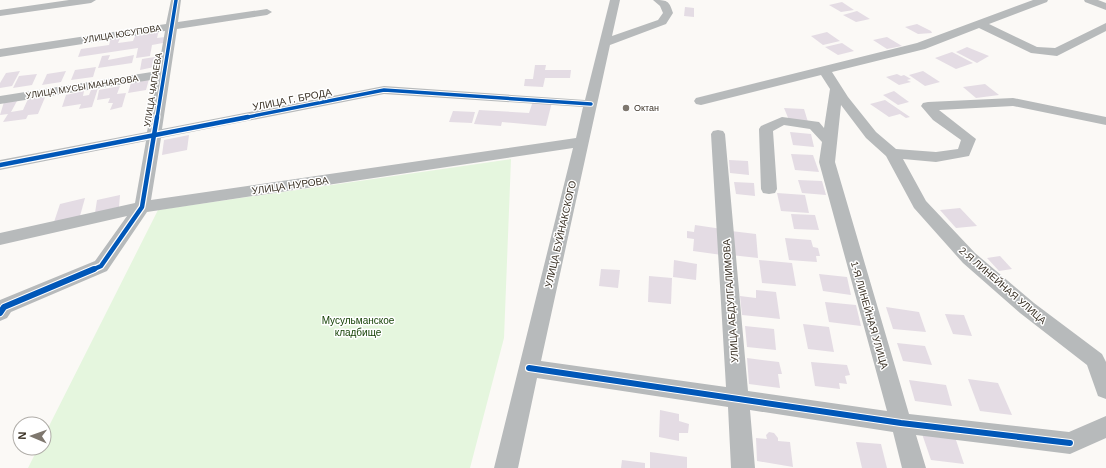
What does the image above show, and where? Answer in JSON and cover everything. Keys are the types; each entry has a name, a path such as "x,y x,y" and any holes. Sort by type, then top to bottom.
{"street":[{"path":"0,13 91,0"},
{"name":"УЛИЦА ЧАПАЕВА","path":"142,207 176,0"},
{"name":"УЛИЦА БУЙНАКСКОГО","path":"506,468 615,0"},
{"path":"605,43 662,22 668,13 665,4 658,0"},
{"path":"701,101 921,46 1043,0"},
{"path":"1089,0 1106,7"},
{"name":"УЛИЦА ЮСУПОВА","path":"0,53 267,12"},
{"path":"980,24 1035,50 1057,52 1106,26"},
{"path":"824,70 871,135 892,153 936,157 964,153 969,139 938,117 928,106 1013,102 1106,120"},
{"name":"УЛИЦА МУСЫ МАНАРОВА","path":"0,100 164,74"},
{"path":"829,141 836,88"},
{"name":"УЛИЦА Г. БРОДА","path":"0,165 384,90 591,104"},
{"path":"769,189 766,129 782,121 814,125 829,141"},
{"name":"УЛИЦА АБДУЛГАЛИМОВА","path":"718,134 742,468"},
{"name":"1-Я ЛИНЕЙНАЯ УЛИЦА","path":"829,141 826,162 914,468"},
{"name":"УЛИЦА НУРОВА","path":"0,239 142,207 582,142"},
{"name":"2-Я ЛИНЕЙНАЯ УЛИЦА","path":"892,153 920,204 969,258 1027,308 1095,360 1106,389"},
{"path":"0,313 4,308 101,266 142,207"},
{"path":"529,368 901,422 1070,443 1106,427"}],"green space":[{"name":"Мусульманское кладбище","path":"511,159 504,338 470,468 28,468 34,456 52,456 52,420 158,210"}],"building":[{"path":"842,2 854,10 841,12 829,5"},
{"path":"685,7 694,8 694,17 684,16"},
{"path":"857,11 870,19 856,22 843,15"},
{"path":"917,24 931,31 932,33 918,34 905,27"},
{"path":"159,30 157,38 165,37 163,43 152,45 150,56 136,58 138,48 78,57 81,49 109,45 111,38 121,36 118,43 133,41 136,34"},
{"path":"827,32 840,41 823,45 811,36"},
{"path":"887,37 902,46 887,49 873,40"},
{"path":"842,43 854,51 838,55 825,47"},
{"path":"967,47 989,56 977,63 956,52"},
{"path":"952,52 973,63 956,69 935,58"},
{"path":"110,55 108,60 134,55 132,63 98,68 102,56"},
{"path":"161,56 159,66 140,70 142,59"},
{"path":"535,65 546,65 545,70 571,70 570,78 545,78 543,87 524,86 525,79 533,79"},
{"path":"96,67 93,77 71,80 75,70"},
{"path":"20,71 12,86 0,88 0,83 6,73"},
{"path":"66,71 61,82 42,85 47,74"},
{"path":"923,71 940,82 925,86 909,75"},
{"path":"37,74 32,85 13,88 19,76"},
{"path":"897,74 901,76 904,75 911,79 907,80 911,82 899,85 886,77"},
{"path":"149,79 146,90 128,93 131,83"},
{"path":"985,84 999,95 976,98 963,87"},
{"path":"120,86 117,94 126,93 122,107 110,110 113,103 108,103 110,98 97,100 99,90"},
{"path":"98,88 92,107 79,109 81,104 62,107 66,95 84,91 83,96 89,95 91,90"},
{"path":"894,91 909,102 898,105 883,95"},
{"path":"46,95 38,114 28,115 26,119 3,122 8,114 0,115 4,102 17,101 11,112 23,110 28,99"},
{"path":"885,100 910,117 906,118 900,114 889,117 870,104"},
{"path":"533,101 552,102 546,126 502,122 501,126 474,124 479,110 529,113"},
{"path":"784,108 804,109 808,122 789,120"},
{"path":"453,111 475,112 472,123 449,122"},
{"path":"790,132 811,134 814,147 793,145"},
{"path":"189,135 187,150 162,155 164,140"},
{"path":"791,154 813,155 819,172 795,170"},
{"path":"729,160 748,161 749,175 730,173"},
{"path":"798,180 822,181 826,195 802,193"},
{"path":"734,182 754,183 755,196 736,194"},
{"path":"777,193 805,195 809,213 781,211"},
{"path":"120,195 119,207 95,213 97,200"},
{"path":"85,198 80,216 54,222 60,204"},
{"path":"960,208 977,226 956,228 940,210"},
{"path":"791,214 815,215 819,230 794,229"},
{"path":"695,225 722,229 722,255 693,251 694,239 687,238 687,231 694,232"},
{"path":"731,231 756,234 758,258 731,255"},
{"path":"785,238 811,240 813,247 818,248 820,256 816,256 817,262 789,260"},
{"path":"1000,256 1012,269 999,271 987,258"},
{"path":"674,260 697,264 696,280 673,277"},
{"path":"759,260 792,263 796,286 762,283"},
{"path":"601,269 620,270 618,288 599,286"},
{"path":"819,274 847,277 851,295 823,291"},
{"path":"649,276 672,278 671,304 648,302"},
{"path":"756,290 776,292 780,319 742,315 740,296 756,298"},
{"path":"825,302 856,305 861,326 829,322"},
{"path":"886,307 919,312 926,332 893,329"},
{"path":"945,314 964,315 972,336 953,334"},
{"path":"803,324 829,327 834,352 808,349"},
{"path":"745,326 774,329 776,350 747,347"},
{"path":"897,343 925,346 932,365 903,361"},
{"path":"747,358 779,362 782,374 778,374 780,388 749,384"},
{"path":"811,362 847,365 850,375 845,376 847,384 839,383 840,389 815,386"},
{"path":"968,379 998,383 1012,415 980,411"},
{"path":"909,380 946,385 952,406 915,401"},
{"path":"660,410 679,414 679,421 689,424 688,433 679,433 679,441 659,437"},
{"path":"921,431 954,434 964,464 931,460"},
{"path":"769,432 774,433 778,438 778,441 790,442 793,467 757,461 756,438 767,439 766,435"},
{"path":"856,442 881,444 887,468 862,468"},
{"path":"650,452 687,457 687,468 650,468"},
{"path":"622,460 645,463 645,468 621,468"}],"cycle path":[{"path":"0,313 4,307 101,266 142,207 176,0"},
{"path":"0,165 384,90 591,104"},
{"path":"529,368 901,423 1070,443"}],"place":[{"name":"Октан","path":"626,108"}]}
